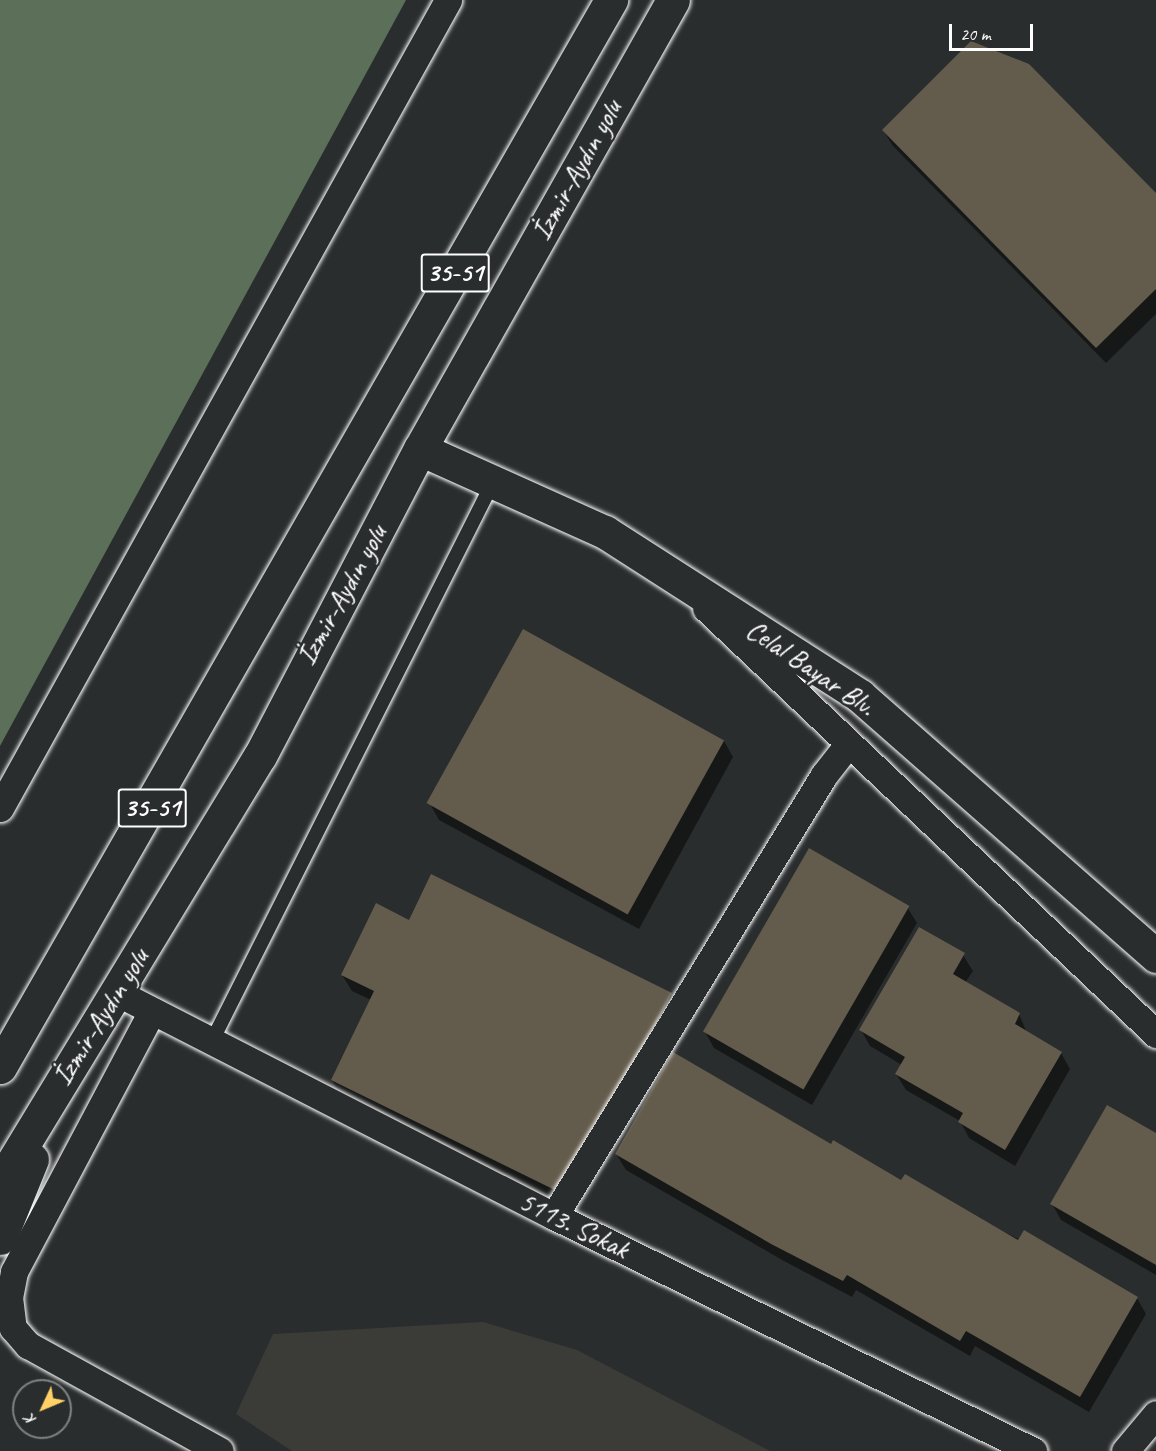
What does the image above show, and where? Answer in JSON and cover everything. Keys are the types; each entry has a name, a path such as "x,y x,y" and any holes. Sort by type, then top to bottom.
{"main road":[{"name":"İzmir-Aydın yolu","path":"0,1068 611,0"},
{"name":"İzmir-Aydın yolu","path":"0,1183 69,1067 118,993 260,756 420,449 673,0"},
{"name":"Celal Bayar Blv.","path":"420,449 605,532 860,696 1156,956"},
{"path":"0,1238 69,1067"}],"street":[{"path":"0,808 448,0"},
{"path":"674,576 847,746 1156,1034"},
{"path":"554,1216 824,775 847,746"},
{"name":"5113. Sokak","path":"118,993 554,1216 1034,1451"},
{"path":"152,1011 14,1272 9,1297 13,1328 28,1345 220,1451"},
{"path":"1125,1451 1156,1414"}],"lane":[{"path":"212,1041 493,482"}],"shaded area":[{"path":"483,1322 577,1350 770,1451 292,1451 236,1414 273,1334"}],"green space":[{"path":"0,0 406,0 0,746"}],"building":[{"path":"971,41 1029,64 1156,193 1156,289 1096,348 882,130"},
{"path":"523,629 724,741 628,915 427,803"},
{"path":"809,848 909,906 803,1090 703,1032"},
{"path":"431,874 672,993 565,1195 331,1080 374,991 341,975 376,903 409,920"},
{"path":"919,927 965,953 953,974 1020,1013 1015,1024 1062,1052 1005,1150 958,1122 963,1113 895,1074 905,1057 859,1030"},
{"path":"673,1052 831,1144 833,1140 901,1180 905,1174 1018,1240 1024,1230 1138,1297 1080,1397 966,1331 960,1341 847,1275 843,1281 773,1245 615,1154"},
{"path":"1107,1105 1156,1133 1156,1265 1050,1204"}]}
